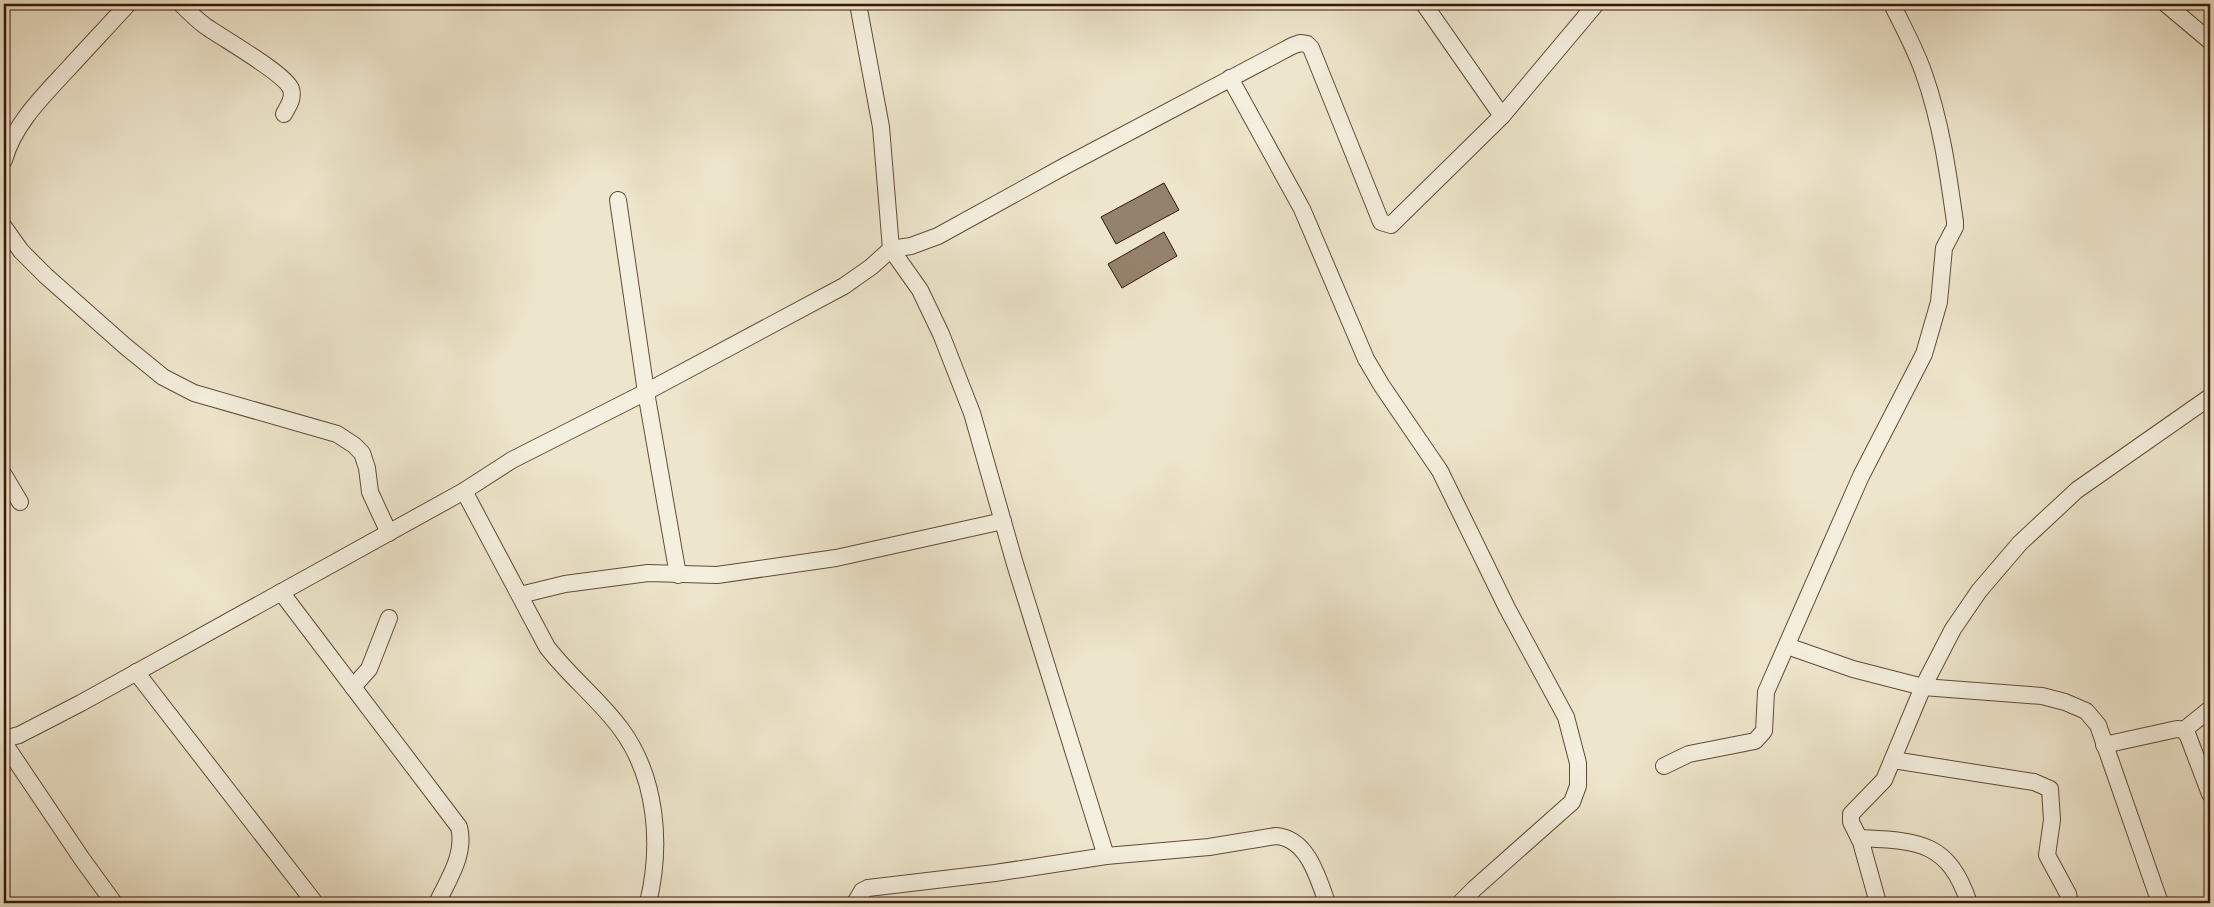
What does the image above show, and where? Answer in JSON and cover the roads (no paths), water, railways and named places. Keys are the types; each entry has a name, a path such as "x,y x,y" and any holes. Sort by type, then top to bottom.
{"street":[{"path":"4,160 12,139 37,103 128,4"},
{"path":"181,4 203,24 252,56 286,82 291,89 292,100 284,114"},
{"path":"858,4 881,127 891,250 920,290 942,334 972,413 1015,564 1106,856"},
{"path":"1424,4 1502,116"},
{"path":"114,903 82,859 4,741 20,735 389,533 464,491 512,460 646,392 844,286 891,250 917,245 938,236 1230,78 1300,43 1308,44 1314,54 1381,222 1391,225 1502,116 1596,4"},
{"path":"1664,766 1689,754 1755,741 1761,736 1764,731 1766,692 1861,476 1924,354 1939,302 1944,248 1955,227 1948,165 1936,113 1924,73 1892,4"},
{"path":"2166,4 2210,41"},
{"path":"1230,78 1302,209 1366,359 1382,386 1440,471 1507,608 1566,718 1572,737 1578,764 1578,786 1572,802 1474,888 1460,903"},
{"path":"618,200 646,392 678,575"},
{"path":"4,227 21,251 46,276 163,377 194,393 337,434 354,445 362,453 366,461 370,492 389,533"},
{"path":"1878,903 1859,838 1851,822 1851,814 1884,780 1923,687 1958,622 1979,591 2020,543 2077,490 2210,397"},
{"path":"4,475 20,502"},
{"path":"464,491 547,647 562,667 620,728 640,760 649,788 656,847 654,880 648,903"},
{"path":"520,596 565,584 648,572 678,575 743,572 836,558 1003,521"},
{"path":"281,592 459,827 461,836 460,851 437,903"},
{"path":"353,687 368,669 389,618"},
{"path":"1787,646 1853,669 1923,687 2042,696 2086,710 2098,725 2160,903"},
{"path":"136,672 315,903"},
{"path":"2104,745 2177,729 2184,730 2210,709"},
{"path":"2184,730 2210,794"},
{"path":"1893,760 2034,782 2047,786 2050,789 2052,820 2047,842 2047,855 2068,894 2070,903"},
{"path":"855,903 862,891 868,888 1106,856 1209,847 1276,836 1286,837 1296,842 1316,873 1327,903"},
{"path":"1859,838 1907,841 1928,846 1949,864 1969,903"}]}
